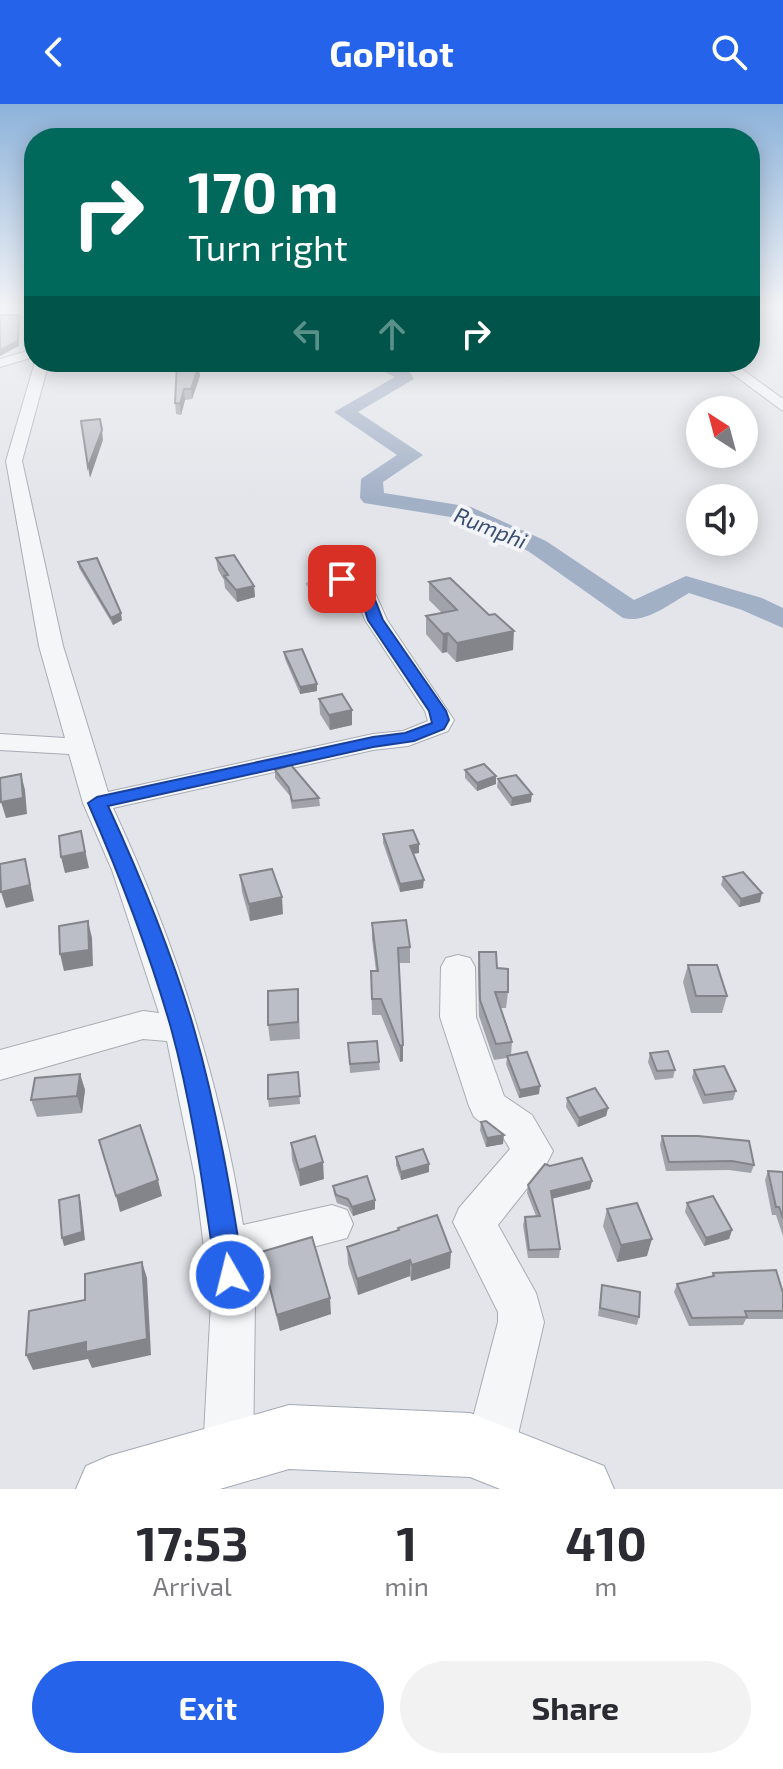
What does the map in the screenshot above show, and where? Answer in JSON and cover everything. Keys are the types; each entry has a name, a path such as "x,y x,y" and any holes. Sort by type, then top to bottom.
{"main road":[{"path":"109,1489 289,1437 470,1445 581,1489"}],"street":[{"path":"39,372 14,461 51,646 97,803 127,870 182,1029 227,1249 233,1302 228,1454"},
{"path":"735,372 783,406"},
{"path":"97,803 373,742 408,738 439,726 438,711 376,620 365,590 351,580 318,584"},
{"path":"0,742 81,747"},
{"path":"458,967 458,1017 488,1106 518,1127 533,1151 474,1222 520,1309 521,1322 489,1452"},
{"path":"0,1065 143,1025 182,1029"},
{"path":"227,1249 332,1224"}],"building":[{"path":"177,372 197,372 191,389 184,389 180,404 175,403"},
{"path":"100,419 102,430 88,467 81,421"},
{"path":"234,555 254,586 236,590 224,576 228,575 216,558"},
{"path":"97,558 121,613 111,618 78,562"},
{"path":"450,578 489,615 495,614 514,631 457,643 448,633 443,634 426,616 457,610 429,582"},
{"path":"302,649 317,684 300,687 284,652"},
{"path":"342,694 352,710 329,715 319,699"},
{"path":"484,764 496,776 477,783 465,770"},
{"path":"291,765 319,798 292,801 289,788 275,770"},
{"path":"21,774 23,798 1,802 0,778"},
{"path":"516,775 532,794 512,798 498,779"},
{"path":"413,830 419,844 410,846 424,880 400,884 383,834"},
{"path":"81,831 85,852 61,857 59,836"},
{"path":"25,859 30,885 1,892 0,864"},
{"path":"272,869 282,897 249,904 240,875"},
{"path":"743,872 762,893 741,899 723,877"},
{"path":"406,920 410,947 398,948 403,1045 400,1046 381,999 372,999 371,971 378,971 372,923"},
{"path":"88,921 89,950 60,954 59,926"},
{"path":"479,952 496,952 497,968 508,969 508,992 495,992 512,1042 496,1044 480,1000"},
{"path":"688,965 717,965 727,996 696,996"},
{"path":"298,989 298,1022 268,1025 268,991"},
{"path":"377,1041 379,1062 350,1064 348,1043"},
{"path":"668,1051 675,1070 657,1071 650,1053"},
{"path":"527,1052 540,1086 520,1090 507,1056"},
{"path":"724,1066 736,1091 705,1095 694,1070"},
{"path":"298,1072 300,1096 268,1099 268,1075"},
{"path":"80,1074 77,1096 31,1100 35,1078"},
{"path":"595,1088 608,1108 579,1118 567,1098"},
{"path":"486,1121 504,1135 487,1138 481,1122"},
{"path":"140,1125 158,1180 116,1196 99,1140"},
{"path":"315,1136 323,1162 299,1170 291,1143"},
{"path":"662,1136 749,1141 754,1165 732,1161 669,1162"},
{"path":"423,1149 429,1164 401,1172 396,1157"},
{"path":"582,1158 592,1181 551,1191 560,1249 529,1250 525,1217 540,1216 528,1185 545,1164 550,1166"},
{"path":"768,1171 783,1172 783,1218 779,1207 776,1207"},
{"path":"367,1176 375,1200 352,1207 348,1199 336,1195 333,1186"},
{"path":"79,1195 82,1232 62,1238 59,1200"},
{"path":"713,1196 732,1230 706,1238 687,1203"},
{"path":"637,1203 652,1239 621,1245 607,1209"},
{"path":"437,1215 451,1252 412,1265 410,1260 357,1279 347,1247"},
{"path":"312,1237 330,1298 277,1315 261,1252"},
{"path":"142,1262 147,1339 86,1352 86,1342 26,1355 29,1311 85,1300 85,1274"},
{"path":"776,1270 783,1293 783,1311 745,1311 747,1317 692,1318 677,1284 714,1276 713,1273"},
{"path":"602,1285 640,1292 639,1317 600,1308"}],"waterway":[{"name":"Rumphi","path":"401,372 405,379 344,412 412,455 372,479 372,498 463,512 537,546 633,612 686,584 752,604 783,619"}],"route":[{"path":"230,1275 215,1177 182,1029 127,870 97,803 373,742 408,738 439,726 438,711 376,620 365,590 351,580 342,579"}]}
